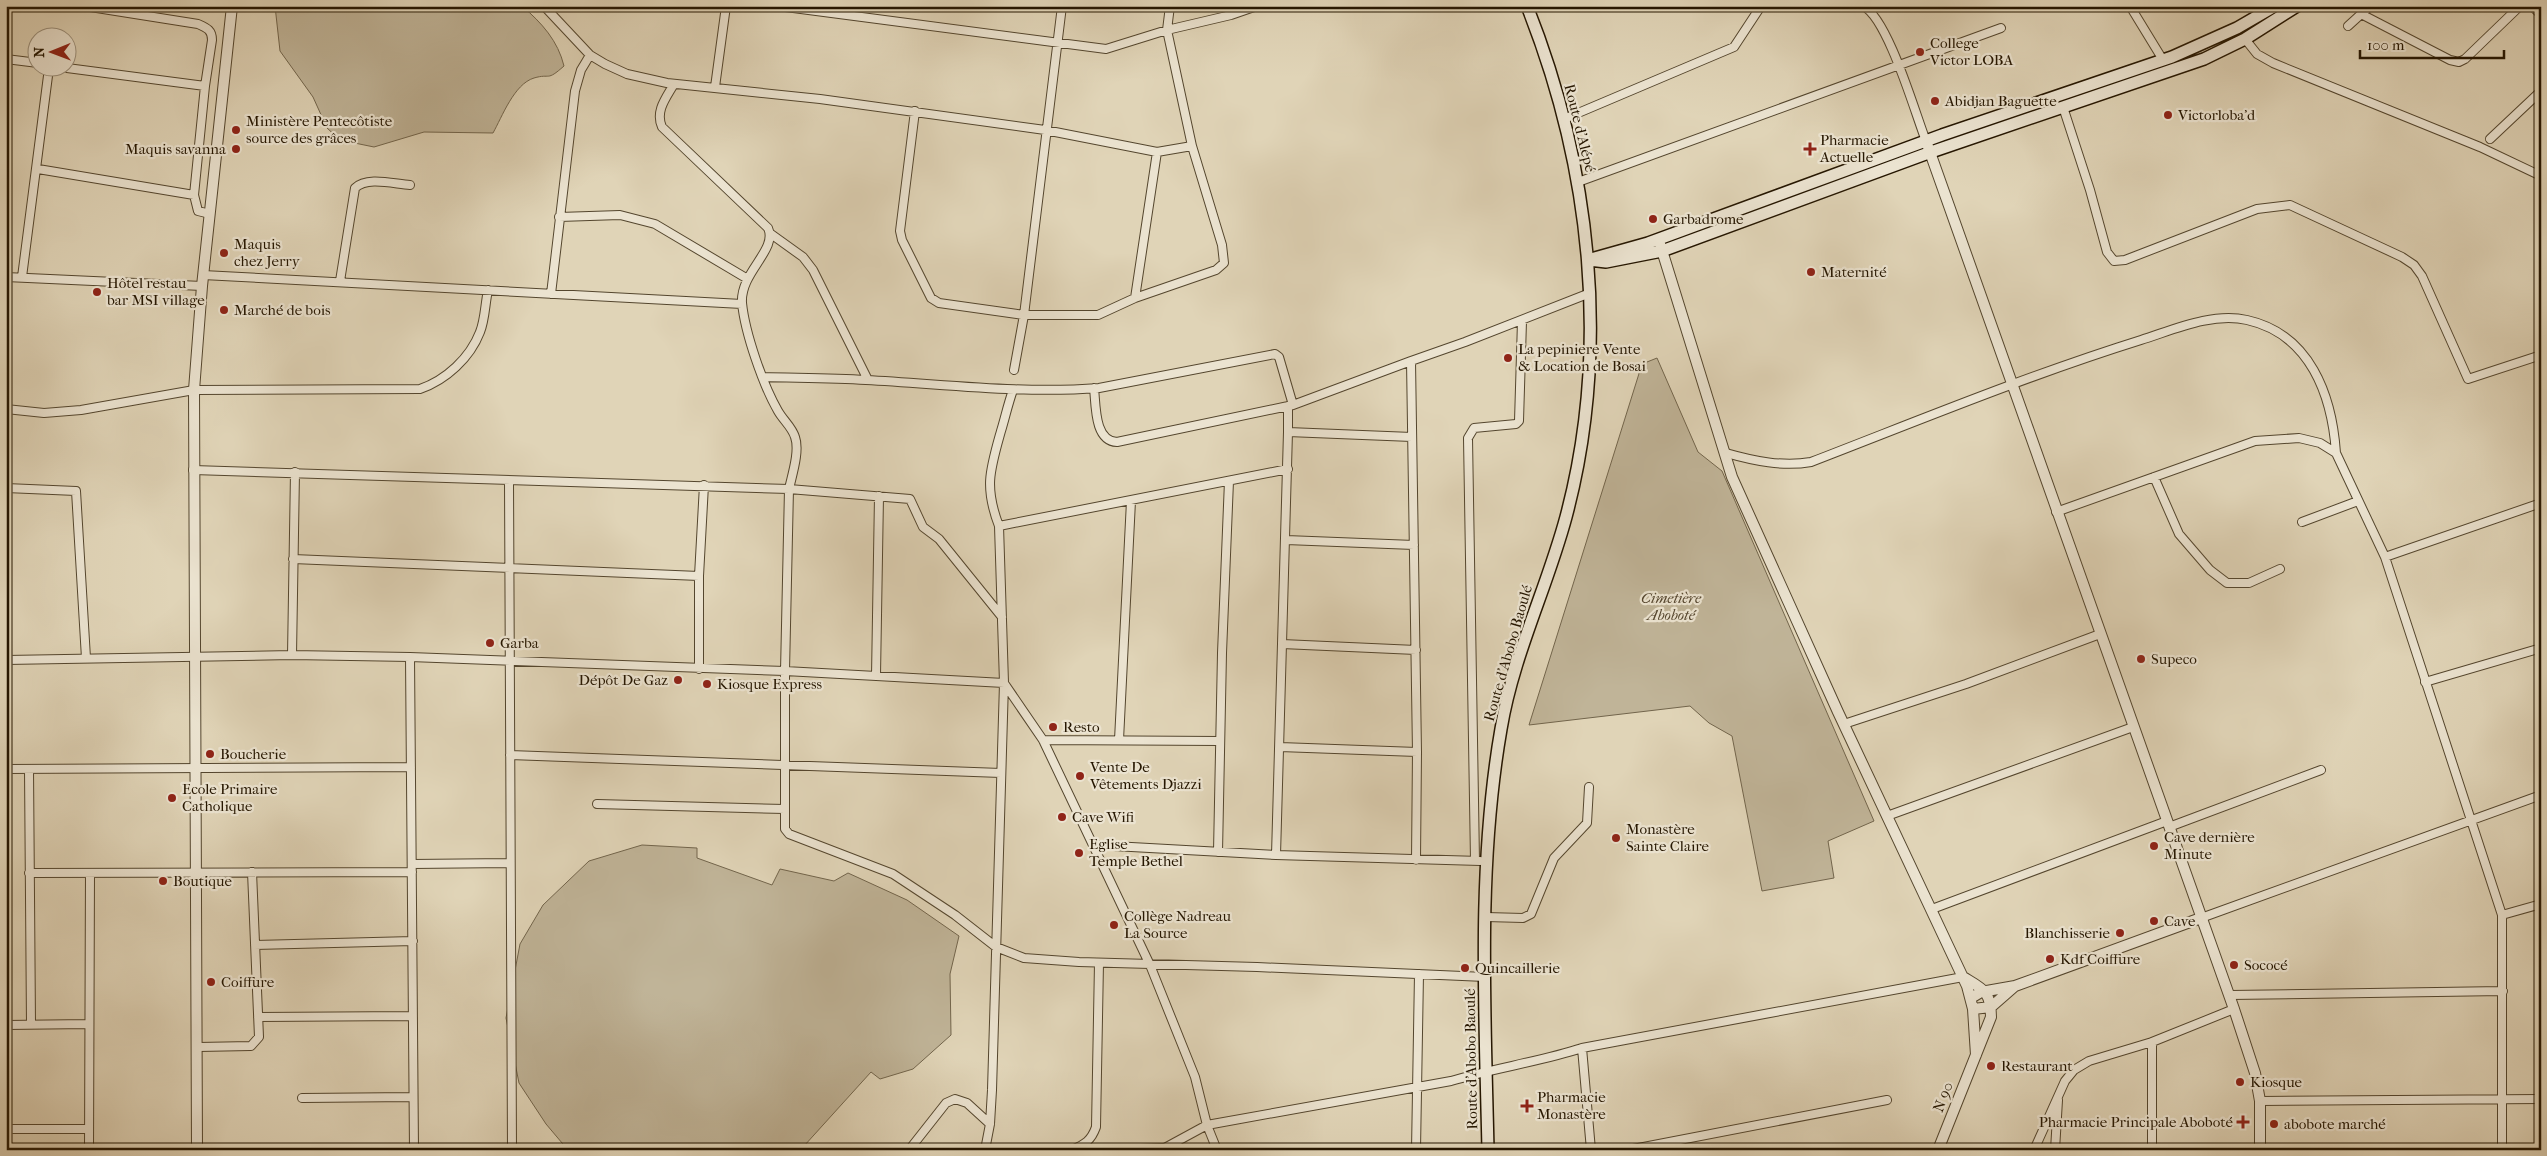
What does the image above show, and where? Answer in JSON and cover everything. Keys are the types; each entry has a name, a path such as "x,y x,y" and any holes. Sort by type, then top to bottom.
{"main road":[{"name":"Route d'Alépé","path":"1527,6 1548,61 1564,119 1578,182 1589,260"},
{"path":"1589,260 1603,254 1658,240 1926,141 2163,60 2237,28 2275,6"},
{"path":"1589,260 1606,262 1662,251 1931,152 2204,59 2245,40 2298,6"},
{"name":"Route d'Abobo Baoulé","path":"1488,1150 1485,978 1486,917 1481,861 1501,725 1514,675 1565,519 1575,478 1585,409 1590,293 1589,260"}],"street":[{"path":"84,6 198,24 208,29 212,34 194,195 198,211 210,214"},
{"path":"197,1150 198,872 194,656 194,390 202,280 232,6"},
{"path":"544,6 590,54 604,64 627,74 674,84 715,87 915,111 1045,130 1157,152 1192,146"},
{"path":"715,87 726,6"},
{"path":"778,6 1057,44 1111,49 1167,30 1231,16 1257,6"},
{"path":"1014,370 1024,315 1045,130 1062,6"},
{"path":"915,111 900,231 927,292 940,303 1024,315 1098,315 1135,298 1216,270 1224,263 1222,245 1192,146 1167,30 1170,6"},
{"path":"1564,119 1734,47 1761,6"},
{"path":"1863,6 1874,17 1899,65 2056,512 2230,995 2255,1073 2260,1101 2260,1150"},
{"path":"2130,6 2163,60"},
{"path":"2348,26 2370,6"},
{"path":"2361,14 2450,60 2459,62 2465,59 2520,6"},
{"path":"2532,6 2541,15"},
{"path":"1578,182 2001,28"},
{"path":"2245,40 2257,54 2273,63 2480,147 2541,176"},
{"path":"551,294 575,91 581,70 590,54"},
{"path":"6,59 28,62"},
{"path":"78,69 205,86"},
{"path":"22,278 38,169 48,78"},
{"path":"674,84 659,112 658,119 662,127 768,228 771,234 803,258 813,270 868,380"},
{"path":"2490,139 2541,91"},
{"path":"2063,107 2090,190 2107,252 2114,261 2125,260 2257,209 2290,205 2402,257 2414,265 2422,276 2468,379 2541,355"},
{"path":"1135,298 1157,152"},
{"path":"38,169 194,195"},
{"path":"340,281 356,188 368,181 410,185"},
{"path":"560,217 620,215 655,224 746,278"},
{"path":"771,234 769,245 746,278 742,289 742,304 763,377 778,411 795,436 796,445 790,490 785,671 785,829 788,834 893,874 955,915 996,947 1024,958 1100,963 1256,967 1485,978"},
{"name":"N 90","path":"1658,240 1732,477 1844,724 1963,977 1973,1009 1976,1055"},
{"path":"6,278 340,281 742,304"},
{"path":"6,409 44,414 81,410 194,390 420,389 448,373 472,349 481,331 488,290"},
{"path":"1094,388 1101,431 1111,442 1291,405 1522,321 1590,293"},
{"path":"1726,453 1764,462 1791,464 1811,462 2012,385 2110,350 2193,324 2227,318 2246,319 2269,327 2306,356 2320,378 2329,405 2336,453 2385,557 2502,915 2502,1150"},
{"path":"1095,845 1276,855 1481,861 1468,438 1474,428 1516,424 1519,421 1522,321"},
{"path":"763,377 868,380 1013,390 1094,388 1275,354 1279,357 1291,405 1288,432 1276,855"},
{"path":"1411,360 1416,650 1416,860"},
{"path":"986,1150 990,1124 1004,683 999,526 990,502 989,476 991,463 1013,390"},
{"path":"1288,432 1412,437"},
{"path":"2056,512 2234,447 2270,439 2300,438 2320,443 2336,453"},
{"path":"999,526 1288,469"},
{"path":"193,470 295,472 509,481 704,485 910,499 923,527 939,538 1002,618"},
{"path":"292,655 295,472"},
{"path":"2154,477 2179,534 2210,570 2227,583 2249,583 2280,569"},
{"path":"509,481 512,1150"},
{"path":"1218,852 1229,481"},
{"path":"699,669 699,576 704,485"},
{"path":"6,488 76,491 86,658"},
{"path":"876,676 879,496"},
{"path":"1119,740 1131,500"},
{"path":"2302,522 2358,501"},
{"path":"2385,557 2541,503"},
{"path":"1286,540 1414,545"},
{"path":"293,559 699,576"},
{"path":"1844,724 1966,684 2100,634"},
{"path":"1282,644 1416,650"},
{"path":"2425,682 2541,648"},
{"path":"6,660 292,655 785,671 1004,683"},
{"path":"410,658 414,1150"},
{"path":"1004,683 1043,740 1095,845 1150,965 1195,1077 1207,1125 1217,1150"},
{"path":"1888,816 2133,727"},
{"path":"1043,740 1220,741"},
{"path":"1280,747 1417,752"},
{"path":"510,755 785,763 1001,773"},
{"path":"6,769 411,767"},
{"path":"29,769 31,1024"},
{"path":"1932,909 2320,770"},
{"path":"1486,917 1522,918 1531,914 1554,858 1587,823 1589,787"},
{"path":"1971,998 1986,991 2015,986 2541,795"},
{"path":"597,804 785,809"},
{"path":"29,873 252,872 412,868 510,863"},
{"path":"198,1047 251,1046 259,1037 252,872"},
{"path":"89,1150 90,873"},
{"path":"2502,915 2541,904"},
{"path":"255,945 413,941"},
{"path":"1072,1150 1086,1144 1092,1138 1096,1127 1100,963"},
{"path":"1416,1150 1419,974"},
{"path":"1118,1150 1162,1149 1178,1143 1207,1125 1418,1087 1486,1071 1547,1060 1582,1048 1963,977 1986,991"},
{"path":"1973,1009 1991,1007 2015,986"},
{"name":"N 90","path":"1938,1150 1976,1055 1989,1028 1991,1007 1986,991"},
{"path":"2230,995 2503,991"},
{"path":"2034,1150 2058,1096 2074,1070 2089,1062 2152,1042 2234,1009"},
{"path":"258,1017 412,1016"},
{"path":"6,1025 89,1024"},
{"path":"2152,1042 2152,1150"},
{"path":"1582,1048 1591,1150"},
{"path":"2055,1150 2058,1096"},
{"path":"302,1098 413,1097"},
{"path":"909,1150 946,1103 955,1099 967,1103 990,1124"},
{"path":"2260,1101 2541,1099"},
{"path":"1628,1150 1887,1100"},
{"path":"6,1129 89,1129"}],"green space":[{"path":"275,6 522,6 548,33 558,48 564,66 551,76 534,78 520,87 509,102 493,133 424,132 374,147 340,140 327,128 313,97 280,51"},
{"name":"Cimetière Aboboté","path":"1657,358 1698,452 1722,471 1874,821 1828,841 1834,878 1762,891 1732,736 1709,723 1690,706 1529,725 1642,364"},
{"path":"642,845 697,848 697,858 772,885 780,869 834,881 848,873 907,900 959,936 950,974 951,1035 913,1069 880,1079 871,1072 804,1146 797,1150 568,1150 546,1124 519,1083 506,1018 520,944 543,905 589,861"}],"place":[{"name":"College Victor LOBA","path":"1920,52"},
{"name":"Abidjan Baguette","path":"1935,101"},
{"name":"Victorloba'd","path":"2168,115"},
{"name":"Ministère Pentecôtiste source des grâces","path":"236,130"},
{"name":"Maquis savanna","path":"236,149"},
{"name":"Pharmacie Actuelle","path":"1810,149"},
{"name":"Garbadrome","path":"1653,219"},
{"name":"Maquis chez Jerry","path":"224,253"},
{"name":"Maternité","path":"1811,272"},
{"name":"Hôtel restau bar MSI village","path":"97,292"},
{"name":"Marché de bois","path":"224,310"},
{"name":"La pepiniere Vente & Location de Bosai","path":"1508,358"},
{"name":"Garba","path":"490,643"},
{"name":"Supeco","path":"2141,659"},
{"name":"Dépôt De Gaz","path":"678,680"},
{"name":"Kiosque Express","path":"707,684"},
{"name":"Resto","path":"1053,727"},
{"name":"Boucherie","path":"210,754"},
{"name":"Vente De Vêtements Djazzi","path":"1080,776"},
{"name":"Ecole Primaire Catholique","path":"172,798"},
{"name":"Cave Wifi","path":"1062,817"},
{"name":"Monastère Sainte Claire","path":"1616,838"},
{"name":"Cave dernière Minute","path":"2154,846"},
{"name":"Eglise Temple Bethel","path":"1079,853"},
{"name":"Boutique","path":"163,881"},
{"name":"Cave","path":"2154,921"},
{"name":"Collège Nadreau La Source","path":"1114,925"},
{"name":"Blanchisserie","path":"2120,933"},
{"name":"Kdf Coiffure","path":"2050,959"},
{"name":"Sococé","path":"2234,965"},
{"name":"Quincaillerie","path":"1465,968"},
{"name":"Coiffure","path":"211,982"},
{"name":"Restaurant","path":"1991,1066"},
{"name":"Kiosque","path":"2240,1082"},
{"name":"Pharmacie Monastère","path":"1527,1106"},
{"name":"Pharmacie Principale Aboboté","path":"2243,1122"},
{"name":"abobote marché","path":"2274,1124"}]}
